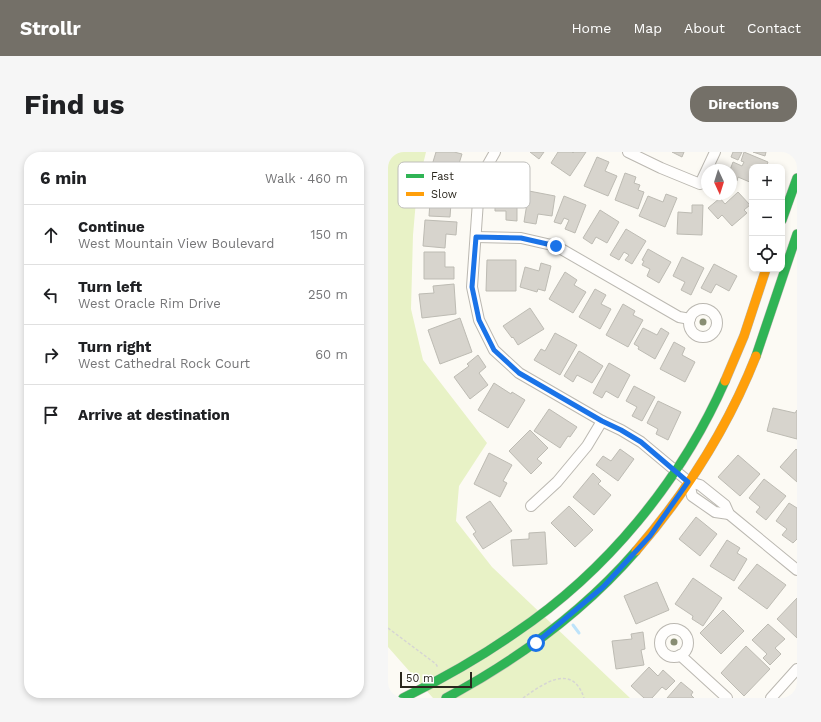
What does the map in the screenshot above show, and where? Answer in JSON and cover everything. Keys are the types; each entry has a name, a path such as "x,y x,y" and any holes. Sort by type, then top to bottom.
{"street":[{"path":"489,162 495,152"},
{"path":"628,152 661,168 700,184 715,152"},
{"path":"785,212 797,178"},
{"path":"478,208 472,287 479,320 494,350 519,373 641,442 688,482 692,496 715,512 729,514 797,570"},
{"path":"446,698 519,655 593,597 650,536 703,461 736,401 759,346 797,234"},
{"path":"476,237 521,238 556,246 679,317 690,319"},
{"path":"403,698 445,678 487,654 539,617 589,574 644,514 703,427 726,380 765,272"},
{"path":"531,506 557,482 587,446 602,421"},
{"path":"680,655 727,698"},
{"path":"770,698 797,669"}],"path":[{"path":"388,628 436,664 441,672"},
{"path":"523,698 548,682 558,678 566,678 579,686 584,698"}],"green space":[{"path":"388,152 426,152 424,162 398,162 398,208 415,208 411,309 423,360 487,443 459,486 456,521 492,567 630,698 433,698 388,647"}],"building":[{"path":"436,152 454,152 462,154 460,162 433,162"},
{"path":"530,152 544,152 539,159"},
{"path":"558,152 586,152 570,176 551,163"},
{"path":"672,152 684,152 682,157"},
{"path":"733,152 742,152 738,160 731,157"},
{"path":"744,152 768,162 767,164 749,164 749,182 738,177 737,181 737,164 732,164 733,162 742,166 744,162 741,161"},
{"path":"753,152 766,152 765,156"},
{"path":"597,157 609,162 605,171 617,176 608,196 584,186"},
{"path":"625,173 636,177 634,183 640,185 638,190 644,192 638,209 615,200"},
{"path":"530,191 555,196 552,216 538,214 536,224 524,222 526,208 530,208"},
{"path":"738,192 749,206 744,210 747,213 732,226 722,215 718,219 708,208 718,200 722,200 725,204 729,200 737,200"},
{"path":"666,194 677,198 665,227 639,216 648,196 663,202"},
{"path":"564,196 586,205 575,233 565,229 569,220 564,218 561,224 554,222"},
{"path":"692,205 703,205 702,235 677,234 678,212 692,213"},
{"path":"430,208 451,208 450,217 429,216"},
{"path":"495,208 517,208 517,221 506,220 506,211 495,211"},
{"path":"600,210 619,222 607,243 596,237 592,244 583,238"},
{"path":"425,220 457,222 456,235 446,234 445,248 423,246"},
{"path":"626,229 646,241 632,264 625,260 629,255 624,252 619,260 610,255"},
{"path":"648,249 671,262 659,283 647,276 650,269 642,265 644,261 642,260"},
{"path":"424,252 445,252 445,267 454,267 454,279 424,279"},
{"path":"682,257 704,268 691,295 681,290 685,282 673,276"},
{"path":"487,260 516,260 516,291 486,291"},
{"path":"541,263 551,266 545,291 538,289 537,292 520,287 525,267 539,271"},
{"path":"714,264 737,276 729,291 716,284 711,293 701,288"},
{"path":"565,272 577,280 574,285 586,292 573,313 549,299"},
{"path":"454,284 456,314 422,318 419,294 434,293 433,286"},
{"path":"595,289 606,295 601,304 611,309 600,329 579,317"},
{"path":"623,304 635,311 633,315 643,320 628,347 606,335"},
{"path":"530,308 544,329 518,345 503,326"},
{"path":"460,318 472,352 440,364 428,330"},
{"path":"643,328 657,335 661,328 669,333 655,359 638,349 639,347 634,344"},
{"path":"555,333 577,345 560,375 534,360 541,349 545,351"},
{"path":"674,342 685,348 682,355 695,362 685,382 660,369"},
{"path":"579,351 603,366 592,383 577,375 573,382 564,376"},
{"path":"478,355 486,367 479,373 488,385 470,399 454,377 469,366 467,364"},
{"path":"609,363 630,375 618,398 606,391 602,398 593,393"},
{"path":"494,383 511,394 512,392 525,400 508,428 478,410"},
{"path":"634,386 655,397 642,421 632,416 637,407 626,401"},
{"path":"658,401 681,412 668,440 656,434 658,429 647,423"},
{"path":"773,408 795,413 797,410 797,439 767,431"},
{"path":"549,409 577,427 570,437 568,436 560,448 534,431"},
{"path":"530,430 548,448 537,459 542,463 531,474 509,451"},
{"path":"620,449 634,459 618,481 596,465 603,456 611,461"},
{"path":"796,449 797,450 797,482 780,467"},
{"path":"489,453 512,465 503,481 507,483 500,497 474,484"},
{"path":"738,455 760,474 740,496 718,477"},
{"path":"593,473 601,481 598,484 611,495 594,515 573,497"},
{"path":"764,479 786,496 766,520 756,512 760,507 749,498"},
{"path":"490,501 512,531 483,549 473,534 476,532 466,517"},
{"path":"789,503 797,508 797,539 793,543 782,535 787,529 776,521"},
{"path":"569,506 593,530 575,547 551,523"},
{"path":"696,517 717,534 700,556 679,539"},
{"path":"545,532 547,564 513,566 511,540 529,539 529,533"},
{"path":"727,540 740,548 737,553 747,559 734,581 710,566"},
{"path":"757,564 786,585 767,609 738,588"},
{"path":"693,578 722,598 703,626 692,619 693,616 675,604"},
{"path":"657,582 669,610 636,624 624,596"},
{"path":"797,598 797,638 777,619"},
{"path":"723,610 744,631 721,654 700,633"},
{"path":"768,624 785,639 775,648 781,654 770,665 763,658 767,654 752,640"},
{"path":"643,632 645,649 641,650 644,665 616,669 612,641 632,639 631,634"},
{"path":"746,646 770,669 744,696 721,673"},
{"path":"649,667 658,676 663,670 675,681 666,690 662,687 652,698 644,698 631,686"},
{"path":"681,682 693,692 691,695 694,698 667,698"}],"waterway":[{"path":"573,625 579,633"}],"traffic: fast":[{"path":"785,212 797,178"},
{"path":"756,356 797,234"},
{"path":"403,698 460,668 515,633 548,609 580,582 610,553 638,522 663,489 707,418 725,381"},
{"path":"446,698 498,668 548,633 594,594 636,551"}],"traffic: slow":[{"path":"725,381 744,336 765,272"},
{"path":"636,551 689,483 719,434 745,382 756,356"}],"route":[{"path":"536,643 593,597 603,587 659,525 688,482 641,442 519,373 494,350 479,320 472,287 476,237 521,238 556,246"}]}
